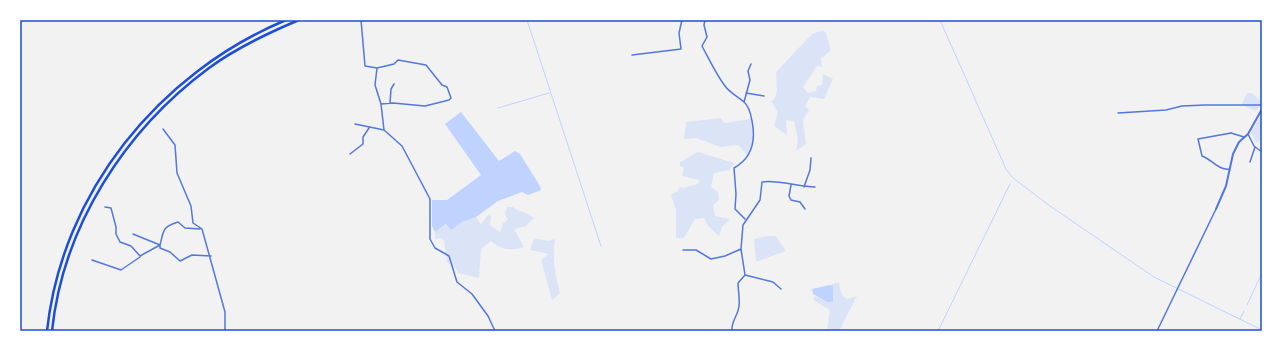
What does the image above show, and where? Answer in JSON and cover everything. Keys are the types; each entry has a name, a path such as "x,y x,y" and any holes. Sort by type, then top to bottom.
{"highway":[{"path":"47,331 58,273 76,225 102,174 122,145 157,105 186,78 231,47 286,20"},
{"path":"52,331 63,274 81,227 107,177 144,126 182,89 234,52 276,29 299,20"}],"street":[{"path":"361,20 365,66 377,68 394,64 398,60 426,65 442,85 447,87 451,98 449,100 425,106 390,103 381,104"},
{"path":"632,55 681,49 679,33 682,20"},
{"path":"705,20 704,25 707,37 702,46 724,85 734,96 744,102 750,113 754,142 752,150 741,164 734,168 733,174 736,194 735,209 745,219"},
{"path":"744,102 750,80 748,71 751,64"},
{"path":"377,68 375,85 381,104 384,130"},
{"path":"390,103 391,89 394,84"},
{"path":"746,93 764,96"},
{"path":"1118,112 1166,110 1182,106 1262,105"},
{"path":"1156,331 1216,209 1226,186 1233,154 1244,137 1248,134 1262,109"},
{"path":"355,124 384,130 402,146 430,199 430,239 435,248 449,256 457,282 472,294 488,316 495,331"},
{"path":"350,154 363,144 363,137 369,128"},
{"path":"163,129 175,145 177,173 191,206 193,223 202,229 211,256 224,312 225,331"},
{"path":"1230,169 1222,168 1209,158 1202,156 1198,139 1231,133 1244,137"},
{"path":"1248,134 1249,140 1262,152"},
{"path":"1250,162 1255,147"},
{"path":"804,187 810,170 811,158"},
{"path":"732,331 732,323 737,316 739,306 738,283 745,274 741,249 741,234 745,219 760,200 762,182 768,180 804,187 815,187"},
{"path":"791,185 789,196 791,200 800,202 806,209"},
{"path":"105,207 111,208 116,227 116,234 120,242 131,246 140,256"},
{"path":"92,260 121,270 140,256 160,245 165,227 168,225 178,222 185,228 202,229"},
{"path":"132,234 160,245 160,248 170,252 180,261 192,255 211,256"},
{"path":"683,250 696,250 711,259 725,256 741,249"},
{"path":"745,274 773,282 781,289"}],"shaded area":[{"path":"823,30 826,33 831,50 821,59 822,67 817,66 803,87 808,93 816,91 817,86 822,85 823,74 833,79 824,99 810,97 805,106 809,110 803,120 806,144 796,151 798,139 794,121 786,120 787,135 774,126 778,112 771,101 774,100 777,91 776,72 812,34"},
{"path":"1247,93 1252,93 1261,101 1261,105 1256,111 1244,106 1242,103"},
{"path":"1262,112 1262,139 1256,143 1251,132"},
{"path":"721,118 724,123 751,119 753,142 747,155 738,145 721,147 696,138 684,139 686,122"},
{"path":"698,152 734,163 730,170 714,173 711,187 718,192 719,200 713,205 715,216 730,219 722,227 719,236 708,226 704,218 695,219 684,238 676,238 676,210 671,195 678,191 680,187 683,188 698,184 699,180 682,176 684,168 680,166 680,162"},
{"path":"507,207 513,207 529,214 534,218 526,226 514,229 524,247 506,249 491,241 481,249 479,278 458,273 456,268 447,262 444,241 441,238 435,239 435,232 447,224 451,229 462,222 476,217 481,224 488,215 491,216 490,225 500,232 503,223 508,220 505,214"},
{"path":"776,236 786,251 756,262 754,239"},
{"path":"534,238 548,241 555,239 554,266 560,293 552,300 541,260 549,254 530,250"},
{"path":"839,282 843,296 847,299 857,296 839,331 827,331 830,310 813,300 815,296 827,302 833,286 830,285"}],"water":[{"path":"461,112 499,161 515,151 520,154 541,190 528,195 522,192 498,201 476,217 462,222 451,230 446,224 435,232 432,226 432,200 447,200 481,175 445,124"},
{"path":"830,285 833,286 833,302 827,302 813,294 812,289"}],"waterway":[{"path":"527,20 601,246"},
{"path":"940,20 1006,169 1013,178 1050,206 1154,277 1262,330"},
{"path":"498,108 549,93"},
{"path":"938,331 1010,184"},
{"path":"1247,305 1262,273"},
{"path":"1240,319 1244,311"}]}
